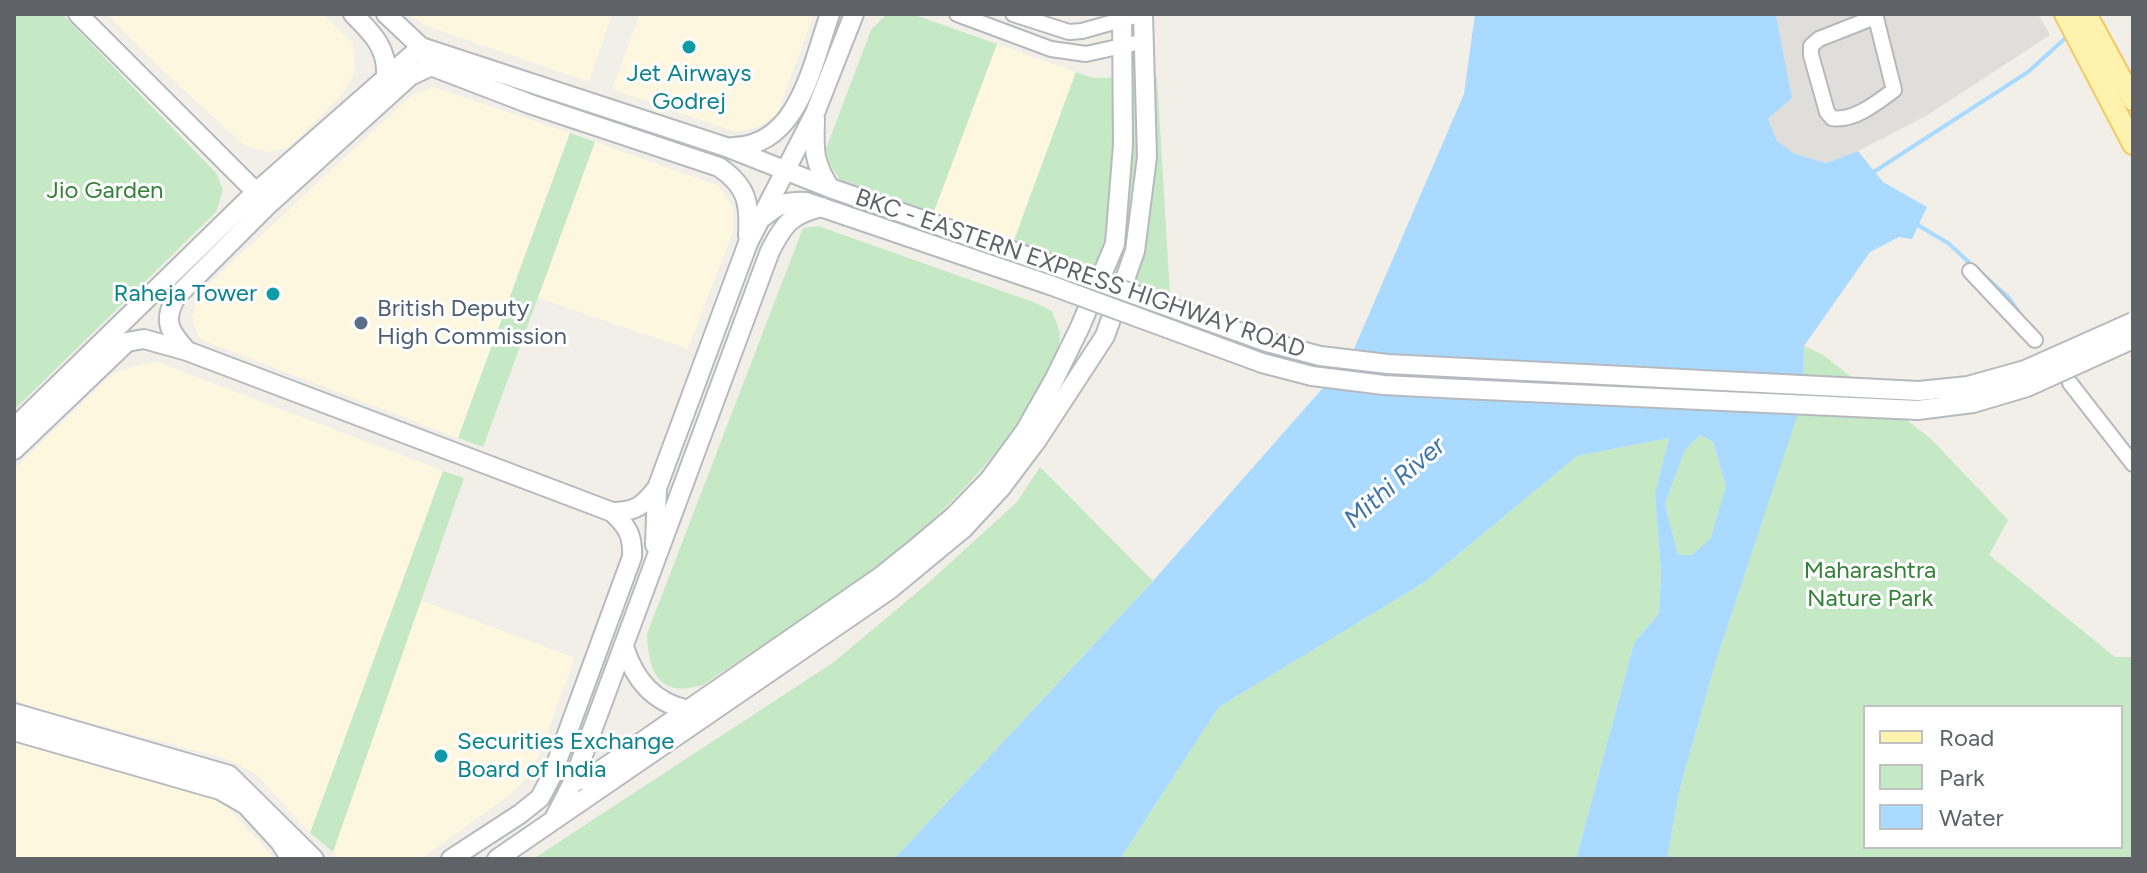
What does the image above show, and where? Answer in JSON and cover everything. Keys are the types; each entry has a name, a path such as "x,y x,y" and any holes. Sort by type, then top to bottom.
{"main road":[{"path":"78,14 256,192"},
{"path":"353,14 376,38 387,63 386,77"},
{"path":"386,14 421,47 431,66 530,104 719,167 735,178 745,195 749,217 748,243"},
{"path":"726,147 748,147 768,138 785,122 799,101 830,14"},
{"path":"14,450 127,342 144,339 187,351 612,512 631,512 645,504 657,488 748,243 815,113 854,14"},
{"path":"497,859 889,590 964,528 1000,489 1037,440 1105,336 1135,251 1147,157 1142,14"},
{"path":"2065,14 2108,78 2133,100"},
{"path":"2086,14 2133,142"},
{"path":"573,782 591,777 880,577 954,516 989,480 1025,431 1080,327 1115,244 1123,145 1122,17"},
{"path":"14,428 256,192 421,47"},
{"name":"BKC - EASTERN EXPRESS HIGHWAY ROAD","path":"421,47 726,147 830,188 1267,342 1320,356 1401,365 1919,391 1968,386 2025,370 2133,322"},
{"path":"187,351 168,324 169,309 176,297 270,203 410,76 431,66"},
{"path":"815,113 814,155 819,172 830,188"},
{"name":"BKC - EASTERN EXPRESS HIGHWAY ROAD","path":"759,220 777,206 791,201 806,202 1050,285 1262,363 1312,376 1398,386 1918,410 1973,403 2027,387 2133,339"},
{"path":"553,820 573,782 770,251 791,218 822,207"},
{"path":"1080,327 1105,336"},
{"path":"654,564 657,488"},
{"path":"451,859 540,798 552,775 632,557 633,538 626,525 612,512"},
{"path":"624,647 638,679 668,705 688,710"},
{"path":"14,713 229,775 314,859"},
{"path":"14,731 220,790 246,805 280,842 291,859"}],"street":[{"path":"957,14 1051,49 1086,54 1145,41"},
{"path":"1013,14 1069,32 1142,14"},
{"path":"1875,16 1894,90 1876,104 1842,120 1832,118 1827,112 1811,46 1819,39 1875,16"},
{"path":"1970,271 2035,340"},
{"path":"2070,383 2133,464"}],"shaded area":[{"path":"107,14 323,14 353,43 355,71 344,93 288,148 269,152 245,146"},
{"path":"407,14 612,14 589,82 426,26"},
{"path":"640,14 814,14 777,114 758,127 736,132 612,89"},
{"path":"1776,14 2038,14 2050,35 1926,116 1858,151 1826,163 1795,154 1777,141 1768,119 1792,98"},
{"path":"997,44 1076,72 1013,243 933,214"},
{"path":"433,87 570,133 458,438 199,339 192,317 200,292 412,95"},
{"path":"595,142 719,186 733,208 733,231 688,349 538,298"},
{"path":"158,362 443,471 399,592 575,658 532,773 512,793 421,859 340,859 310,833 255,773 224,758 31,707 14,699 14,469 112,374"},
{"path":"14,740 204,793 223,803 275,859 14,859"}],"green space":[{"name":"Jio Garden","path":"14,14 62,14 216,173 223,190 216,212 14,410"},
{"path":"887,14 912,14 997,44 933,214 840,180 830,165 826,149 871,30"},
{"path":"1076,72 1093,78 1157,77 1170,295 1013,243"},
{"path":"570,133 595,142 483,447 458,438"},
{"path":"818,226 1052,311 1060,334 1057,351 1028,406 996,451 961,492 922,529 838,594 703,685 676,688 666,685 654,671 647,634 803,228"},
{"name":"Maharashtra Nature Park","path":"1804,346 1823,355 1931,439 2008,520 1989,555 2115,657 2133,657 2133,859 1667,859 1679,792 1715,664 1802,399"},
{"path":"1700,435 1713,442 1726,486 1712,538 1692,555 1678,555 1665,504 1685,450"},
{"path":"1669,438 1655,495 1661,574 1659,613 1634,643 1576,859 1120,859 1219,707 1425,582 1577,456"},
{"path":"1040,467 1153,581 894,859 533,859 834,662 927,584 1017,502"},
{"path":"443,471 464,478 333,852 310,833"}],"water":[{"name":"Mithi River","path":"1475,14 1776,14 1792,98 1768,119 1777,141 1795,154 1826,163 1858,151 1883,182 1927,207 1912,239 1899,237 1870,252 1804,346 1803,399 1715,664 1679,792 1667,859 1576,859 1634,643 1659,613 1661,574 1655,494 1669,438 1577,456 1425,582 1219,707 1120,859 894,859 1153,581 1351,356 1464,94","holes":["1700,435 1713,442 1726,486 1711,538 1692,555 1678,555 1665,504 1685,450"]}],"waterway":[{"path":"1872,173 2028,72 2070,34"},
{"path":"1916,224 1948,243 1973,266"},
{"path":"1980,272 2008,297 2023,318"}],"place":[{"name":"Jet Airways Godrej","path":"689,47"},
{"name":"Raheja Tower","path":"273,294"},
{"name":"British Deputy High Commission","path":"361,323"},
{"name":"Securities Exchange Board of India","path":"441,756"}]}
